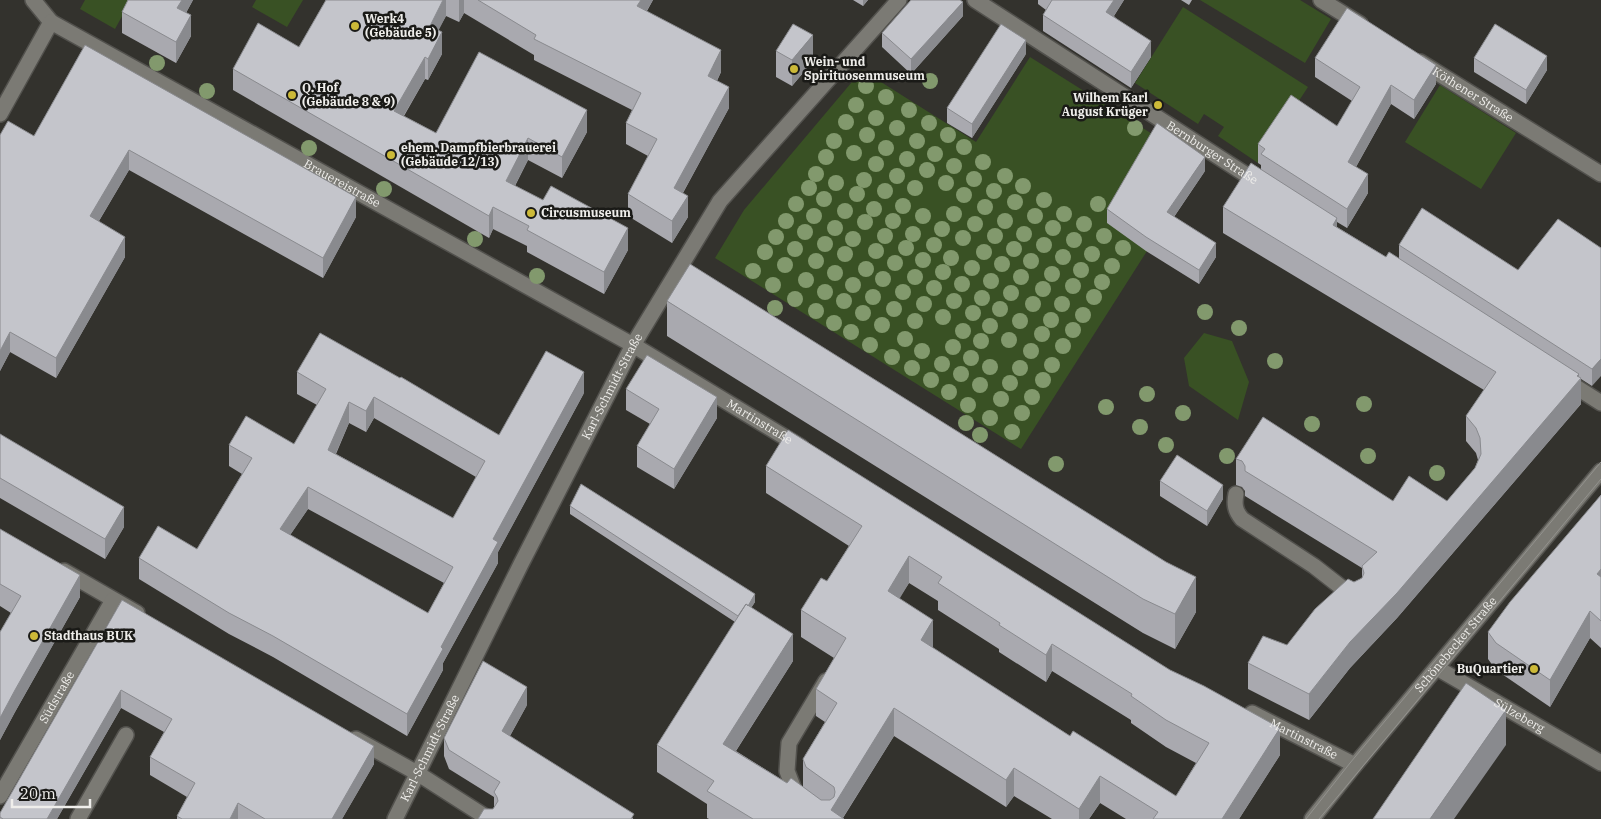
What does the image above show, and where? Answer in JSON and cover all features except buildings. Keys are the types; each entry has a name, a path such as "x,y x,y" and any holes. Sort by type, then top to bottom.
{"street":[{"path":"0,114 51,22 33,0"},
{"name":"Karl-Schmidt-Straße","path":"395,819 521,564 633,345 720,200 899,0"},
{"name":"Bernburger Straße","path":"975,0 1275,194"},
{"path":"1321,0 1374,33"},
{"name":"Brauereistraße","path":"51,22 633,345"},
{"name":"Köthener Straße","path":"1407,54 1601,174"},
{"name":"Martinstraße","path":"633,345 813,455"},
{"path":"1551,371 1601,403"},
{"name":"Schönebecker Straße","path":"1312,819 1601,471"},
{"path":"1236,494 1234,502 1236,512 1242,519 1314,566 1355,598"},
{"path":"48,562 147,619"},
{"name":"Südstraße","path":"0,796 113,600"},
{"name":"Sülzeberg","path":"1437,668 1601,763"},
{"path":"826,819 798,800 787,771 790,743 831,673"},
{"name":"Martinstraße","path":"1235,704 1355,765"},
{"path":"343,731 489,819"},
{"path":"78,819 126,735"}],"green space":[{"path":"85,0 131,0 115,29 80,9"},
{"path":"256,0 303,0 287,27 252,7"},
{"path":"1200,0 1300,0 1331,19 1305,63"},
{"path":"1183,7 1308,87 1258,163 1218,136 1224,127 1204,114 1198,124 1135,83"},
{"path":"1030,57 1157,137 1147,251 1021,449 715,258 744,210 862,70 976,142"},
{"path":"1440,85 1516,133 1481,189 1405,142"},
{"path":"1204,333 1232,341 1249,382 1238,420 1189,386 1184,358"}],"tram line":[{"path":"1306,819 1350,763 1601,462"},
{"path":"1319,819 1601,479"}],"place":[{"name":"Werk4 (Gebäude 5)","path":"355,26"},
{"name":"Wein- und Spirituosenmuseum","path":"794,69"},
{"name":"Q. Hof (Gebäude 8 & 9)","path":"292,95"},
{"name":"Wilhem Karl August Krüger","path":"1158,105"},
{"name":"ehem. Dampfbierbrauerei (Gebäude 12/13)","path":"391,155"},
{"name":"Circusmuseum","path":"531,213"},
{"name":"Stadthaus BUK","path":"34,636"},
{"name":"BuQuartier","path":"1534,669"}]}
